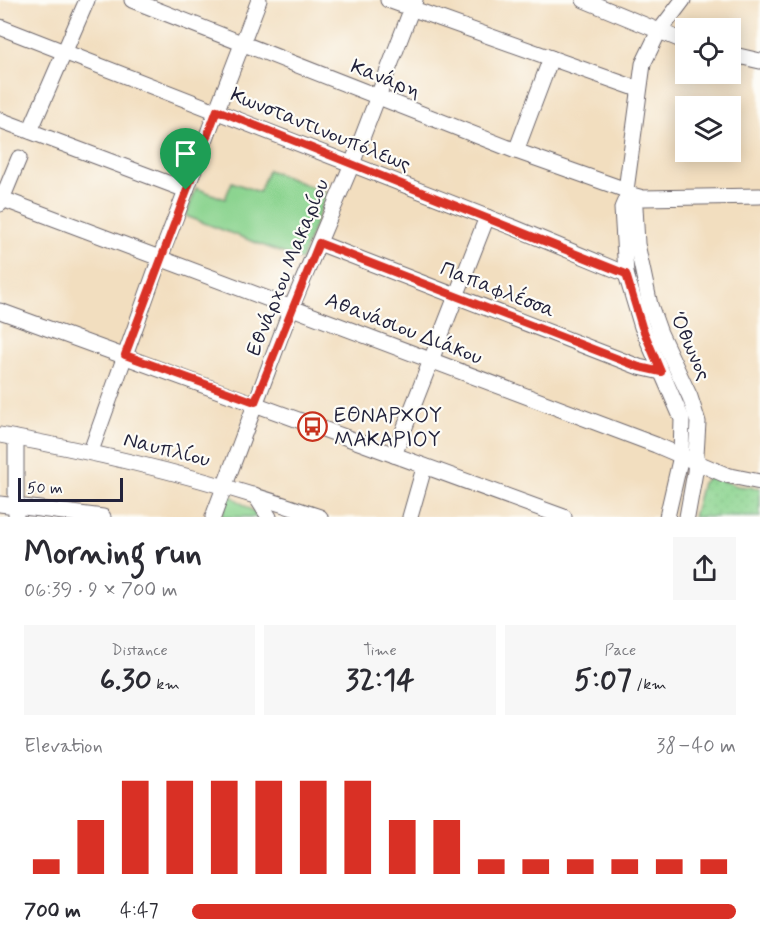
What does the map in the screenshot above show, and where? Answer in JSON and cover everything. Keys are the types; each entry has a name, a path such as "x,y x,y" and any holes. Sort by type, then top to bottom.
{"street":[{"path":"30,131 87,0"},
{"name":"Κανάρη","path":"132,0 376,97 643,198 760,196"},
{"path":"91,451 160,258 259,0"},
{"path":"388,0 413,5 638,89"},
{"path":"584,0 675,38"},
{"name":"Όθωνος","path":"667,517 681,456 682,419 642,327 626,274 622,208 627,192 638,89 646,54 658,33 683,0"},
{"name":"Εθνάρχου Μακαρίου","path":"213,517 292,306 352,164 413,5"},
{"name":"Κωνσταντινουπόλεως","path":"0,27 217,110 626,274"},
{"path":"741,57 760,61"},
{"path":"516,151 551,58"},
{"path":"0,120 186,190"},
{"path":"1,200 19,158"},
{"name":"Όθωνος","path":"627,192 635,207 637,244 650,304 660,333 695,411 698,433 696,463 687,517"},
{"name":"Αθανάσιου Διάκου","path":"1,200 292,306 726,475 760,482"},
{"path":"394,455 488,218"},
{"name":"Παπαφλέσσα","path":"319,243 639,367 661,372"},
{"path":"0,311 255,402 424,468 564,517"},
{"name":"Ναυπλίου","path":"0,435 91,451 224,485 320,517"},
{"path":"16,438 16,512"},
{"path":"410,517 424,468"},
{"path":"255,495 269,517"},
{"path":"0,504 16,512 103,517"}],"green space":[{"path":"268,170 327,193 301,260 186,216 196,188 225,199 232,182 259,192"},
{"path":"711,476 737,486 760,488 760,517 693,517 702,483"},
{"path":"230,495 261,517 222,517 226,498"}],"place":[{"name":"ΕΘΝΑΡΧΟΥ ΜΑΚΑΡΙΟΥ","path":"313,427"}],"route":[{"path":"217,110 626,274 642,327 661,372 639,367 319,243 255,402 125,355 186,190 217,110"}]}
